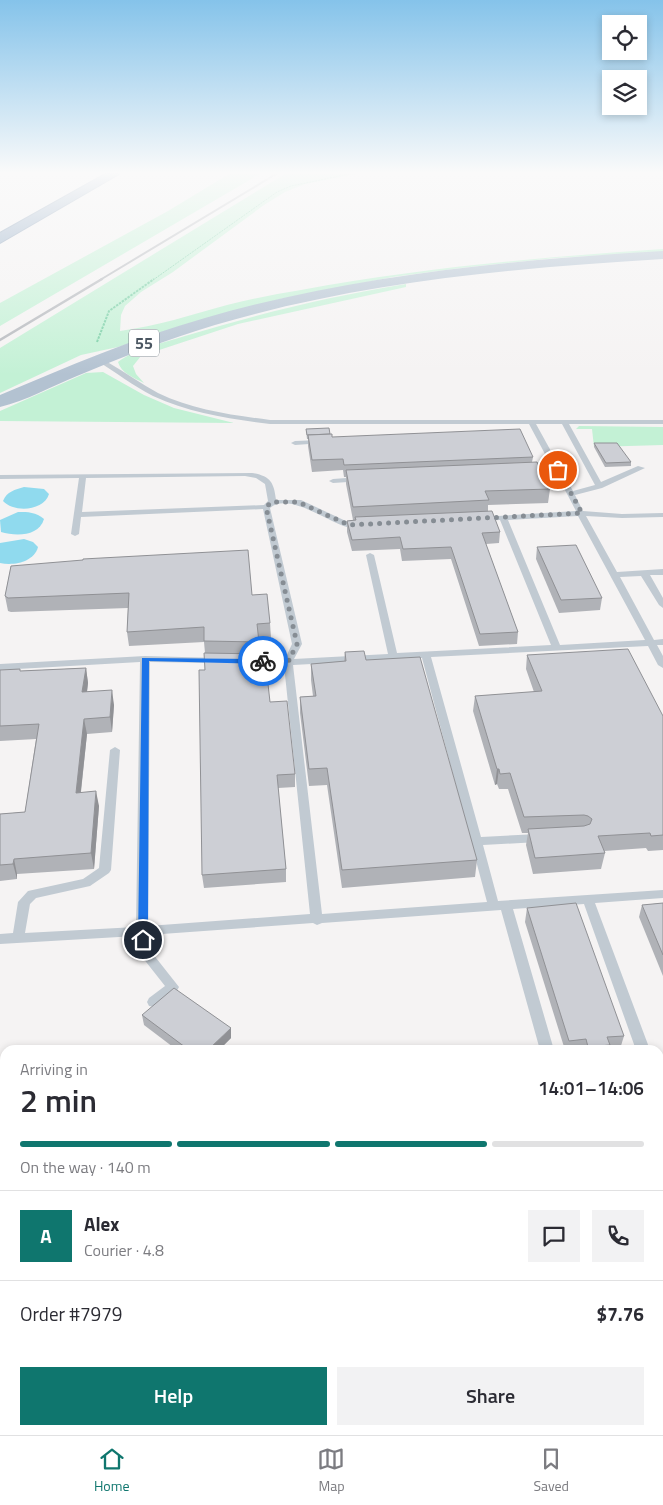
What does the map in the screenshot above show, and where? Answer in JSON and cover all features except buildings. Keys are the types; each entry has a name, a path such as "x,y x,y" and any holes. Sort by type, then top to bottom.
{"main road":[{"name":"55","path":"0,402 99,360 154,340 212,322 343,290 497,267 663,255"}],"lane":[{"path":"99,360 156,395 180,404 223,416 270,422 663,422"},
{"path":"531,421 663,665"},
{"path":"564,421 599,486"},
{"path":"527,434 537,433"},
{"path":"295,443 327,442"},
{"path":"571,494 599,486 640,468"},
{"path":"519,472 558,470"},
{"path":"0,477 256,475 262,477 270,484 269,504 297,644 288,662 317,920"},
{"path":"75,534 83,476"},
{"path":"333,481 372,479"},
{"path":"78,515 298,502 349,525 368,524"},
{"path":"474,519 582,513 622,516 663,515"},
{"path":"503,518 557,648"},
{"path":"370,554 393,657"},
{"path":"614,575 663,572"},
{"path":"644,573 663,605"},
{"path":"241,661 288,662 663,642"},
{"path":"426,655 477,841 545,1045"},
{"path":"0,667 145,659 222,660"},
{"path":"145,659 143,950 173,987 154,1002"},
{"path":"18,938 24,902 32,894 86,883 105,870 115,750"},
{"path":"477,841 552,837"},
{"path":"0,939 317,920 662,896"},
{"path":"588,900 641,1045"}],"path":[{"path":"99,360 92,356 109,311 208,241"}],"green space":[{"path":"113,241 145,241 0,326 0,303"},
{"path":"175,241 215,241 173,272 141,292 125,306 121,315 120,331 161,323 264,297 391,275 482,264 663,249 663,252 555,258 461,268 393,277 280,299 118,347 81,355 0,393 0,348"},
{"path":"406,284 406,287 238,324 141,356 133,366 136,374 144,383 125,372 118,362 150,346 240,320 322,300"},
{"path":"103,372 144,395 174,408 234,423 0,421 0,411 86,373"},
{"path":"579,426 663,427 663,445 594,447 592,429 576,429"}],"water":[{"path":"24,487 44,489 49,494 46,500 35,507 21,509 8,505 3,501 9,493"},
{"path":"18,512 29,512 44,519 37,529 26,534 1,532 0,520"},
{"path":"24,539 33,542 38,547 32,556 23,562 0,563 0,543"}],"railway":[{"path":"100,280 165,241"},
{"path":"0,340 102,279"}],"way so far":[{"path":"263,661 288,662 297,644 266,507 272,502 298,502 349,525 582,513 558,470"}],"route":[{"path":"143,940 145,659 263,661"}]}
